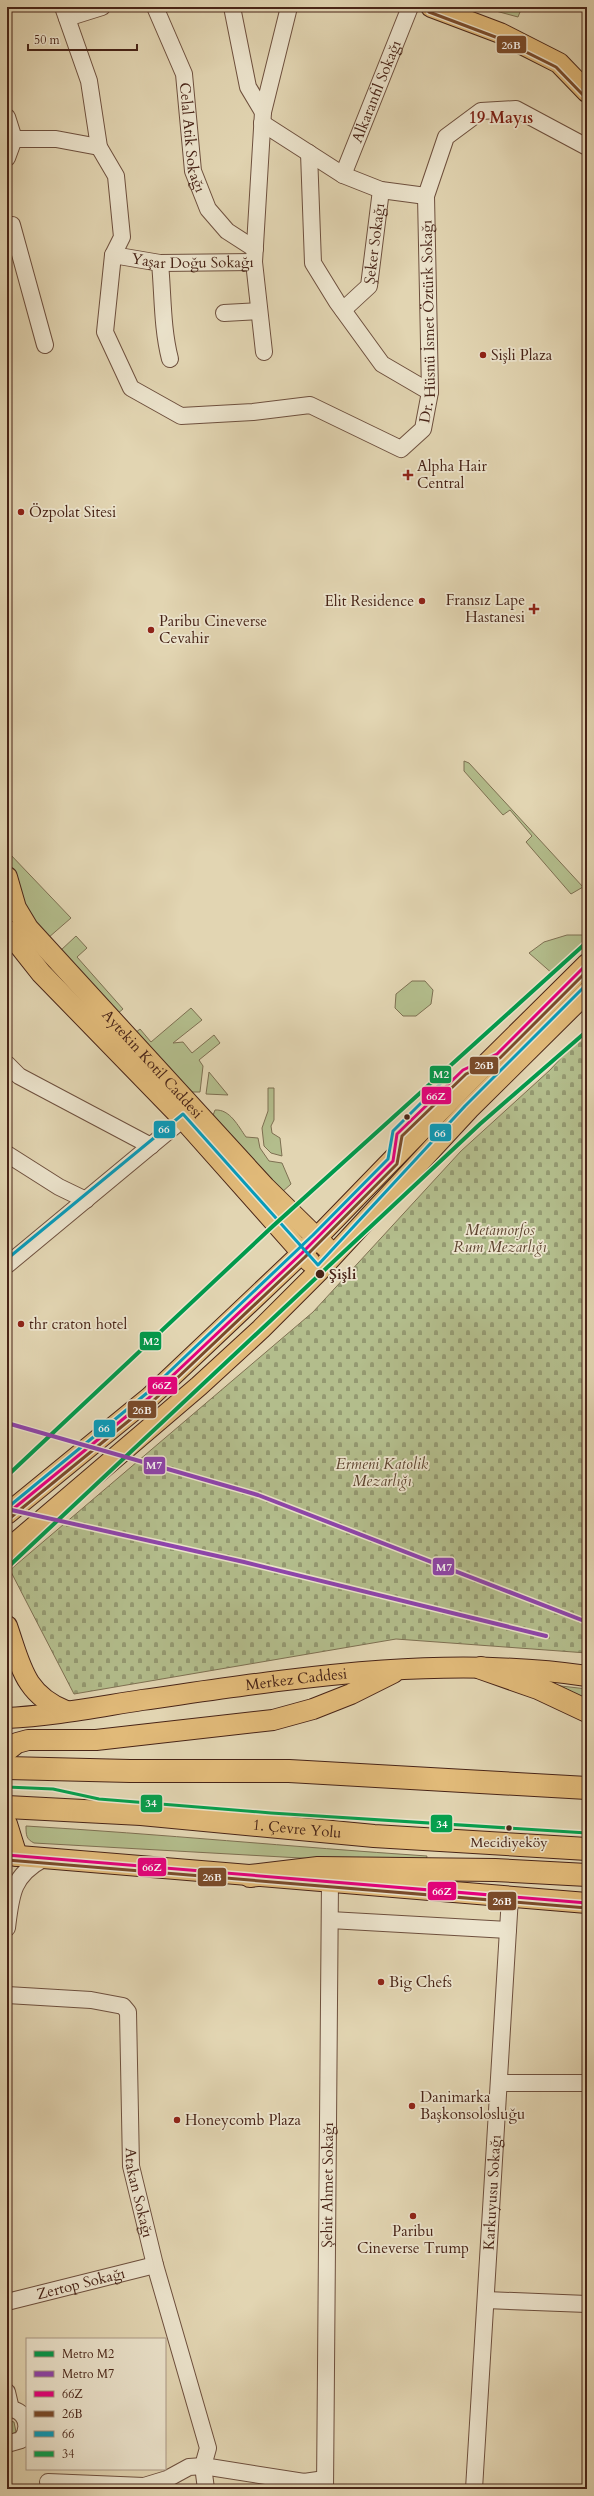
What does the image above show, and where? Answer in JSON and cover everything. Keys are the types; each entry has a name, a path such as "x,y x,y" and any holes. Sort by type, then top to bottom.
{"highway":[{"path":"481,1668 538,1688 587,1711"},
{"path":"16,1768 376,1774 585,1788"},
{"name":"1. Çevre Yolu","path":"16,1807 141,1814 374,1836 587,1849"},
{"path":"250,1876 318,1868 495,1870 587,1875"}],"main road":[{"path":"431,7 500,34 559,63 587,92"},
{"name":"Aytekin Kotil Caddesi","path":"7,877 16,908 28,928 266,1187 334,1255"},
{"name":"Aytekin Kotil Caddesi","path":"7,930 41,973 183,1119 318,1272"},
{"path":"7,1514 150,1397 317,1239 464,1086 587,964"},
{"path":"7,1550 199,1386 318,1272 469,1109 587,992"},
{"path":"7,1626 30,1686 45,1701 66,1711"},
{"path":"7,1751 17,1743 28,1740 96,1740 273,1720 313,1709 351,1694 403,1667"},
{"name":"Merkez Caddesi","path":"7,1718 256,1684 403,1667 529,1669 587,1676"},
{"path":"7,1824 12,1856 587,1903"}],"street":[{"path":"102,7 65,12 89,81 99,147 116,176 122,237 113,255"},
{"name":"Celal Atik Sokağı","path":"155,7 184,74 193,171 208,209 226,231 255,256"},
{"path":"232,7 248,87 262,118 309,153 343,175 381,190 426,196"},
{"name":"Yaşar Doğu Sokağı","path":"113,255 160,263 255,256 262,118 289,7"},
{"name":"Alkaranfil Sokağı","path":"343,175 410,7"},
{"name":"Dr. Hüsnü İsmet Öztürk Sokağı","path":"113,255 105,332 131,388 181,416 252,412 310,405 401,449 423,429 430,392 426,196 446,137 481,111 516,109 587,147"},
{"path":"7,117 14,139 7,158"},
{"path":"14,139 56,139 99,147"},
{"path":"309,153 313,263 343,310 382,364 430,392"},
{"name":"Şeker Sokağı","path":"343,310 369,286 381,190"},
{"path":"7,225 12,225 45,345"},
{"path":"255,256 264,352"},
{"path":"160,263 166,319 165,337 170,359"},
{"path":"224,312 259,311"},
{"path":"7,1064 19,1076 151,1146"},
{"path":"7,1265 183,1119"},
{"path":"7,1154 59,1187 86,1200"},
{"path":"59,1187 69,1215"},
{"path":"7,1928 10,1905 16,1883 31,1866 43,1859"},
{"name":"Şehit Ahmet Sokağı","path":"325,2484 330,1881"},
{"name":"Karkuyusu Sokağı","path":"474,2489 510,1897"},
{"path":"330,1920 508,1930"},
{"name":"Atakan Sokağı","path":"7,1995 91,2000 123,2006 128,2012 131,2166 156,2265 208,2448 203,2466 206,2489"},
{"path":"499,2083 587,2082"},
{"name":"Zertop Sokağı","path":"7,2302 156,2265"},
{"path":"486,2300 587,2304"},
{"path":"7,2392 9,2409 22,2414 26,2422"},
{"path":"18,2445 25,2435 26,2430"},
{"path":"45,2480 144,2486 167,2479 189,2467 203,2466 325,2484"}],"green space":[{"path":"481,7 522,7 518,17"},
{"path":"464,761 469,763 583,887 571,894 526,842 532,836 510,810 503,815 464,771"},
{"path":"9,853 71,918 48,938 25,910 13,888 8,864"},
{"path":"567,935 587,935 587,944 554,975 529,953 544,942"},
{"path":"76,936 87,948 77,957 123,1009 117,1014 60,951"},
{"path":"412,981 425,981 433,990 431,1004 416,1016 403,1016 395,1008 396,994"},
{"path":"191,1008 202,1020 173,1043 183,1042 192,1053 214,1035 220,1043 199,1060 203,1066 200,1092 188,1092 135,1033 140,1029 151,1042"},
{"name":"Ermeni Katolik Mezarlığı","path":"587,1030 587,1653 396,1639 74,1694 10,1570 313,1312 461,1151 550,1070"},
{"path":"209,1072 228,1095 206,1094"},
{"path":"268,1088 274,1088 274,1120 271,1126 272,1133 280,1138 282,1156 271,1153 264,1146 262,1128 268,1111"},
{"path":"215,1110 220,1110 229,1115 237,1123 246,1137 258,1138 260,1148 269,1161 282,1163 291,1184 281,1193 212,1118"},
{"path":"560,1686 587,1689 587,1699"},
{"path":"26,1826 427,1856 425,1865 34,1843 29,1840 27,1836"},
{"path":"7,2420 14,2422 16,2432 9,2435 7,2435"}],"metro line":[{"name":"M2","path":"7,1476 273,1226 587,942"},
{"name":"M2","path":"7,1568 480,1124 587,1031"},
{"name":"M7","path":"7,1423 258,1495 587,1622"},
{"name":"M7","path":"7,1509 244,1562 546,1636"}],"transit line":[{"name":"26B","path":"429,12 498,38 556,67 583,95"},
{"name":"66Z","path":"7,1514 150,1397 302,1253 393,1161 397,1134 463,1070 497,1054 587,964"},
{"name":"26B","path":"10,1518 153,1401 305,1257 397,1164 402,1136 466,1074 500,1058 587,971"},
{"name":"66","path":"7,1259 183,1114 318,1265 465,1106 583,988"},
{"name":"66","path":"7,1508 147,1393 313,1235 388,1159 393,1131 448,1076"},
{"name":"34","path":"7,1787 53,1789 99,1799 271,1813 587,1833"},
{"name":"66Z","path":"7,1855 587,1903"},
{"name":"26B","path":"7,1860 587,1908"}],"place":[{"name":"Sişli Plaza","path":"483,355"},
{"name":"Alpha Hair Central","path":"408,475"},
{"name":"Özpolat Sitesi","path":"21,512"},
{"name":"Elit Residence","path":"422,601"},
{"name":"Fransız Lape Hastanesi","path":"534,609"},
{"name":"Paribu Cineverse Cevahir","path":"151,630"},
{"name":"Şişli","path":"320,1274"},
{"name":"thr craton hotel","path":"21,1324"},
{"name":"Mecidiyeköy","path":"509,1828"},
{"name":"Big Chefs","path":"381,1982"},
{"name":"Danimarka Başkonsolosluğu","path":"412,2106"},
{"name":"Honeycomb Plaza","path":"177,2120"},
{"name":"Paribu Cineverse Trump","path":"413,2216"}],"district":[{"name":"19 Mayıs","path":"501,118"}],"park label":[{"name":"Metamorfos Rum Mezarlığı","path":"500,1238"}]}
